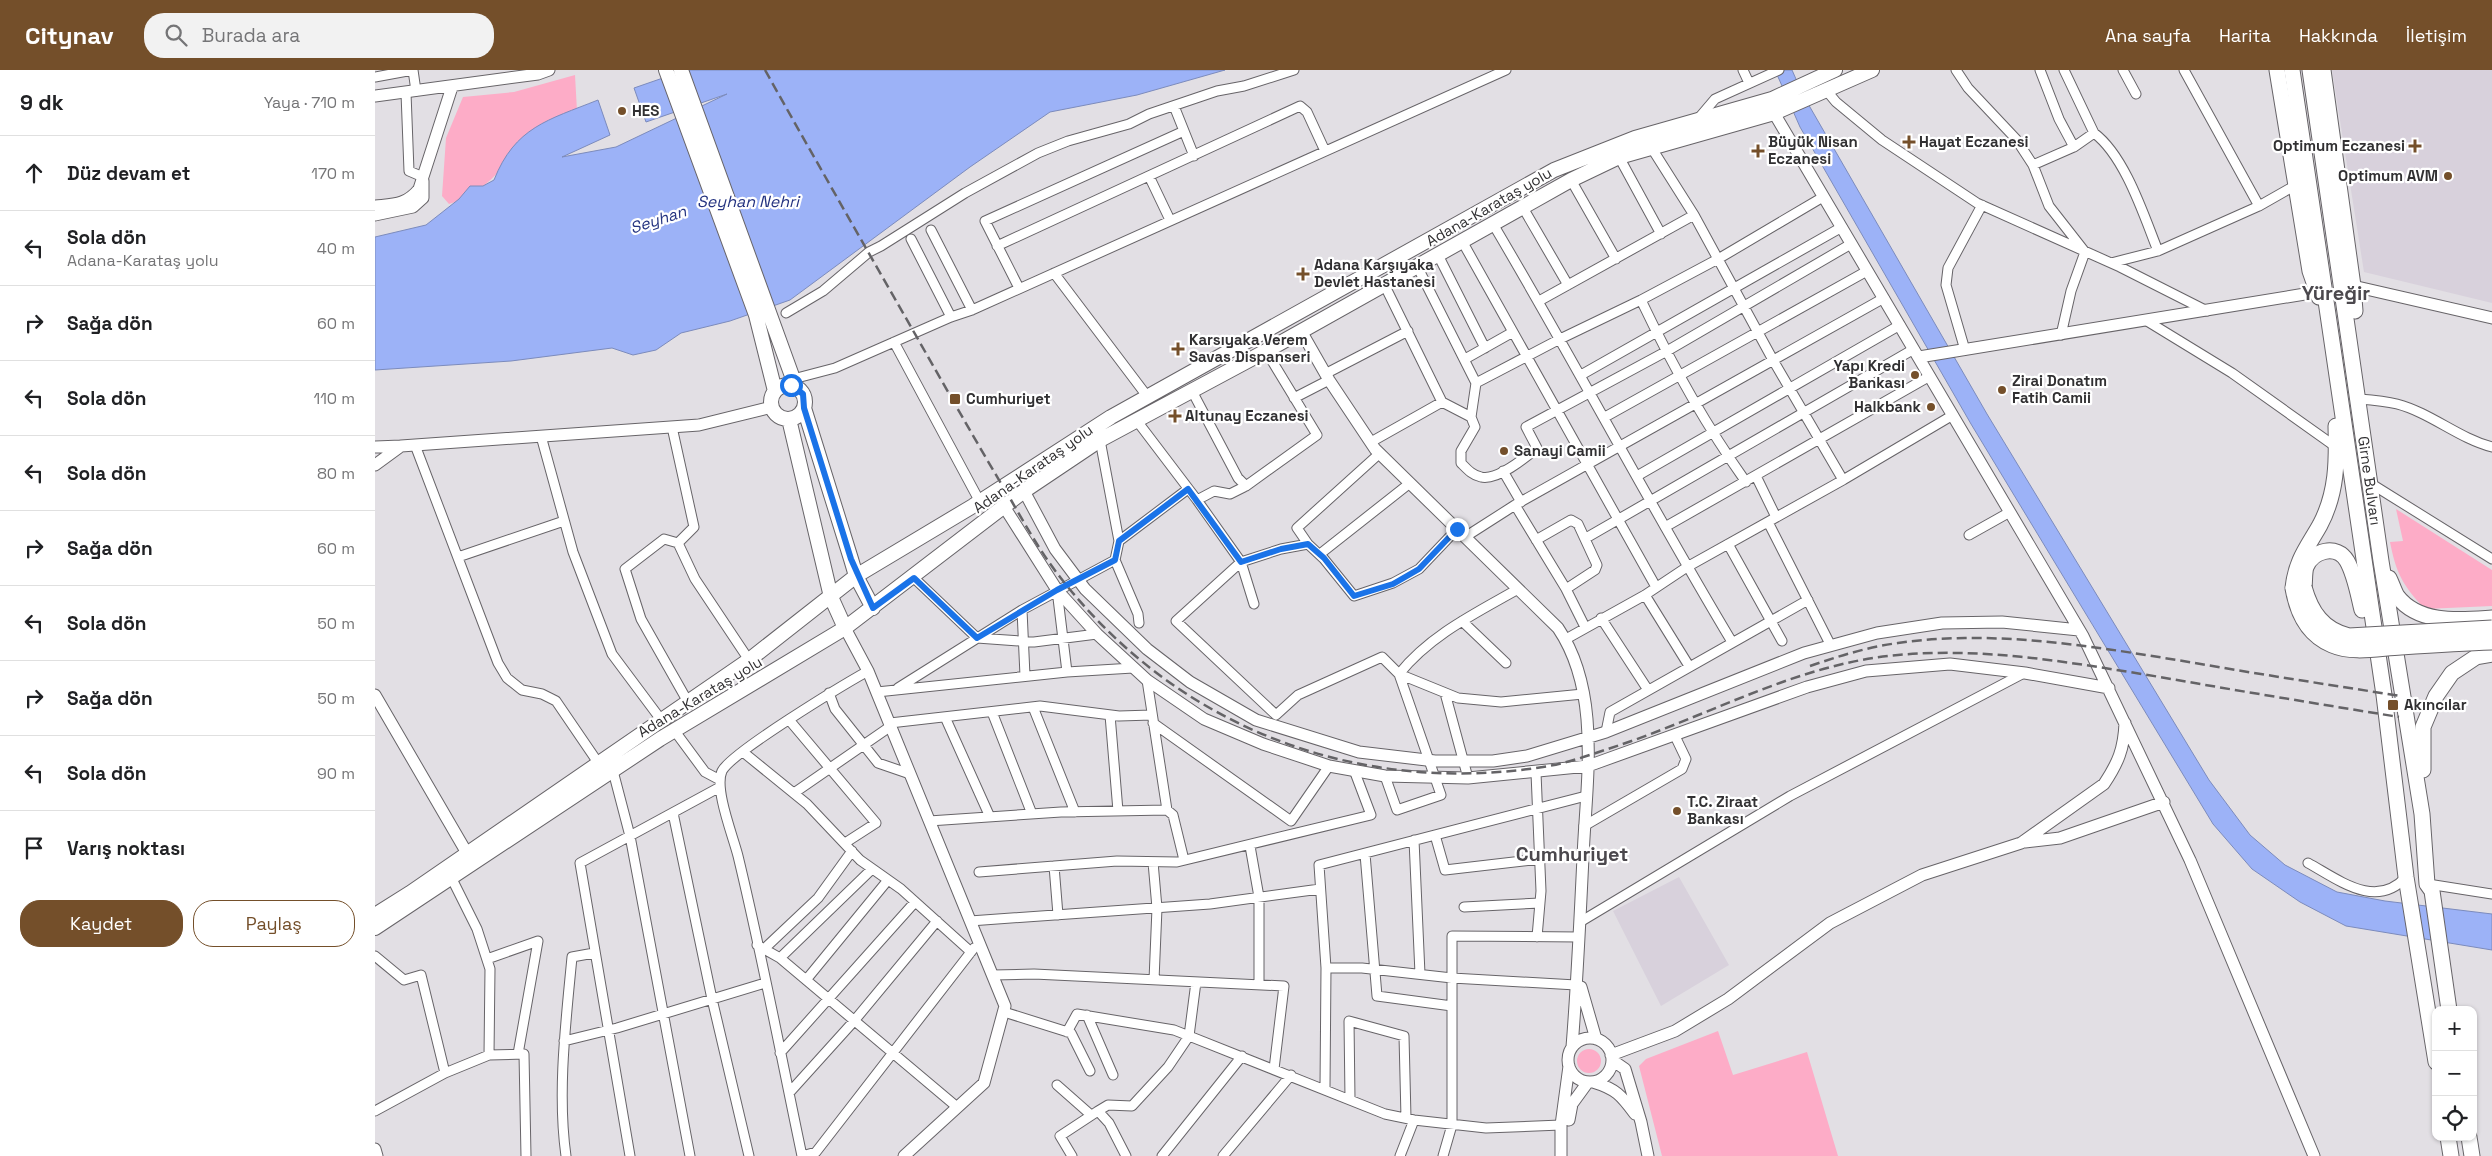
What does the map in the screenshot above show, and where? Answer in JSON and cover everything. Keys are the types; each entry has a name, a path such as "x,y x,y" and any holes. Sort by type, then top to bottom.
{"highway":[{"path":"2277,70 2310,271 2332,340 2337,447 2336,477 2331,500 2320,524 2298,561 2299,588 2315,614 2325,625 2336,633 2349,636 2492,628"},
{"name":"Girne Bulvarı","path":"2292,70 2383,695 2406,877 2434,1051"},
{"path":"2320,70 2353,286 2354,363"},
{"name":"Girne Bulvarı","path":"2320,70 2370,483 2422,814 2429,887 2448,1006"},
{"path":"2383,695 2356,583 2347,560 2339,552 2329,550 2319,553 2306,567 2296,605 2303,619 2315,634 2332,645 2366,649 2492,642"},
{"path":"2381,561 2397,596 2410,607 2428,616 2456,621 2492,618"},
{"path":"2422,814 2423,727 2436,696 2452,673 2476,657 2492,654"},
{"path":"2449,1141 2451,1156"},
{"path":"2470,1141 2472,1156"}],"main road":[{"path":"375,96 453,87 538,74 549,70"},
{"path":"1835,70 1808,90 1776,107 1823,197 1900,325 1920,354 1930,376 2079,630 2109,688 2164,802 2314,1156"},
{"path":"1808,90 1826,90 1872,70"},
{"path":"674,72 762,313 794,383 803,394 804,408 856,576 873,608"},
{"path":"375,206 411,199 419,189 453,87"},
{"name":"Adana-Karataş yolu","path":"375,928 452,879 470,859 599,764 749,660 831,598 856,576 980,502 1111,417 1555,170 1635,138 1696,121 1776,107"},
{"name":"Adana-Karataş yolu","path":"375,915 613,771 674,730 845,628 914,578 1005,508 1024,491 1100,440 1266,351 1571,180 1619,157 1776,107"},
{"path":"375,215 413,208 423,198 423,177"},
{"path":"2353,286 2492,318"},
{"path":"1920,354 1964,350 2061,335 2317,292"},
{"path":"762,313 775,391 772,407 779,416 789,419 798,416 804,408"},
{"path":"1301,331 1327,377 1371,442 1410,483 1558,628 1566,639 1580,673 1588,738 1579,937 1581,994 1596,1039 1608,1048 1611,1057 1608,1072 1599,1080 1591,1082 1572,1104 1561,1156"},
{"path":"775,391 794,383"},
{"path":"375,447 699,425 772,407"},
{"path":"789,419 831,598 868,670 1005,1006 984,1083 957,1107 911,1154"},
{"path":"375,465 401,446"},
{"path":"1024,491 1055,549 1078,579 1147,649 1190,682 1256,720 1359,752 1430,761 1465,761 1527,756 1606,732 1748,674 1830,644 1877,633 1942,623 2002,622 2079,630"},
{"path":"1005,508 1057,590 1097,634 1147,680 1204,718 1263,744 1329,766 1385,776 1468,778 1536,773 1587,766 1675,736 1807,687 1866,671 1951,664 2025,673 2109,688"},
{"path":"375,695 379,710 470,859"},
{"path":"2021,843 2104,784 2113,771 2124,746 2125,721"},
{"path":"1611,1057 1675,1031 1728,999 1830,923 1922,875 2021,843 2059,838 2164,802"},
{"path":"1561,1156 1561,1125 1569,1066 1568,1060 1572,1047 1579,950"},
{"path":"1572,1047 1583,1040 1596,1039"},
{"path":"1611,1057 1625,1069 1641,1122 1648,1156"},
{"path":"1569,1066 1576,1077 1611,1087 1620,1094 1641,1122"},
{"path":"375,1149 377,1156"}],"street":[{"path":"375,77 413,70 409,171 423,177"},
{"path":"786,313 823,291 869,252 919,220 1038,153 1060,144 1129,124 1217,91 1244,86 1294,70"},
{"path":"794,383 835,368 951,317 972,310 1506,70"},
{"path":"1743,70 1749,83"},
{"path":"1696,121 1715,99 1779,70"},
{"path":"1956,70 1968,88 2016,139 2033,165 2049,206 2085,252"},
{"path":"2040,70 2059,119 2074,147"},
{"path":"2064,70 2094,133 2103,140 2132,186 2158,251"},
{"path":"2123,70 2136,94"},
{"path":"2183,70 2259,206"},
{"path":"1826,90 1836,102 1882,140 1983,206 2111,263 2207,311"},
{"path":"1174,106 1194,156"},
{"path":"997,246 1300,106 1307,112 1325,151"},
{"path":"1019,288 985,221 1184,131"},
{"path":"2033,165 2074,147 2094,133"},
{"path":"1651,148 1694,215 1773,360 1843,480"},
{"path":"1619,157 1661,234"},
{"path":"1149,176 1170,220"},
{"path":"1571,180 1616,259"},
{"path":"2111,263 2158,251 2259,206 2296,185"},
{"path":"1476,383 1560,338 1641,300 1718,259 1823,197"},
{"path":"1522,206 1568,284"},
{"path":"1964,350 1946,285 1948,268 1983,206"},
{"path":"1539,301 1694,215"},
{"path":"1493,224 1539,301 1687,567 1731,642"},
{"path":"1581,375 1842,227"},
{"path":"931,230 972,310"},
{"path":"911,239 951,317"},
{"path":"1463,241 1656,588"},
{"path":"1417,266 1476,383 1471,417 1475,427 1461,451 1461,463 1473,475 1483,478 1519,463 1537,448 1526,428 1745,306 1851,244"},
{"path":"2061,335 2071,291 2085,252"},
{"path":"1438,255 1485,348"},
{"path":"1605,417 1867,271"},
{"path":"1053,273 1147,396"},
{"path":"1384,284 1442,402 1471,417"},
{"path":"1380,453 1297,528 1308,544 1320,554 1354,596 1393,584 1419,569 1461,533 1518,504 1698,404 1884,298"},
{"path":"1641,300 1680,375 1728,457 1746,482"},
{"path":"2147,321 2232,374 2337,447"},
{"path":"1637,476 1789,387 1900,325"},
{"path":"1295,398 1327,377 1408,331"},
{"path":"1465,359 1513,332"},
{"path":"894,342 980,502"},
{"path":"1197,500 1214,491 1230,494 1246,486 1317,435 1266,351"},
{"path":"1586,538 1616,519 1805,413 1920,354"},
{"path":"1665,527 1930,376"},
{"path":"1192,391 1238,478 1246,486"},
{"path":"2359,399 2397,404 2440,422 2475,442 2492,447"},
{"path":"1371,442 1442,402"},
{"path":"1566,639 1645,595 1687,567 1843,480 1953,415"},
{"path":"1137,421 1241,562 1254,604"},
{"path":"672,427 694,527 678,543"},
{"path":"541,436 573,552 612,654 662,721"},
{"path":"1100,440 1119,541 1115,560 1138,614 1139,623"},
{"path":"415,445 498,663 507,678 522,690 542,694 556,701 599,764"},
{"path":"1503,471 1536,540 1566,589 1585,627"},
{"path":"1756,476 1772,519 1830,644"},
{"path":"1320,554 1410,483"},
{"path":"2370,483 2492,559"},
{"path":"1119,541 1188,489"},
{"path":"1969,535 2010,512"},
{"path":"1536,540 1571,520 1578,524 1586,538 1597,566 1595,570 1566,589"},
{"path":"458,557 564,521"},
{"path":"688,702 641,619 625,569 663,539 678,543 695,579 749,660"},
{"path":"1308,544 1281,549 1241,562 1176,621 1276,715 1298,694 1382,657 1399,674 1458,698 1501,702 1583,694"},
{"path":"1728,544 1782,641"},
{"path":"895,690 1022,610 1115,560"},
{"path":"914,578 977,638 1033,642 1097,634"},
{"path":"1399,674 1414,655 1462,621 1518,589"},
{"path":"1057,590 1067,672"},
{"path":"1645,595 1689,666"},
{"path":"1606,732 1610,712 1808,600"},
{"path":"1022,610 1025,641 1025,676"},
{"path":"1601,618 1647,690"},
{"path":"1462,621 1506,663"},
{"path":"877,692 1067,672 1133,668"},
{"path":"868,670 829,693 726,764 721,774 720,783 761,947 765,983 802,1156 816,1152 979,942"},
{"path":"1580,922 1790,796 2025,673"},
{"path":"1385,776 1397,810 1441,795 1399,674"},
{"path":"1147,680 1167,810"},
{"path":"829,693 835,709 878,763 910,774"},
{"path":"1445,693 1465,761 1468,778"},
{"path":"794,794 890,724 1033,707 1152,719 1291,821 1329,766"},
{"path":"1033,707 1075,812"},
{"path":"992,712 1032,814"},
{"path":"1109,715 1119,811"},
{"path":"945,717 990,817"},
{"path":"790,720 876,823 845,843"},
{"path":"674,730 705,772 720,783"},
{"path":"1584,826 1682,769 1686,758 1675,736"},
{"path":"743,752 807,804 852,851 915,902 971,952"},
{"path":"979,872 1117,861 1153,862 1183,860 1250,846 1371,815 1354,770"},
{"path":"613,771 630,836 690,1156"},
{"path":"1536,773 1540,860 1540,903 1537,936"},
{"path":"630,1156 580,863 673,813 720,783"},
{"path":"1325,1088 1326,968 1319,866 1586,796"},
{"path":"929,821 1075,812 1167,810 1173,814 1183,860"},
{"path":"673,813 712,999 749,1156"},
{"path":"1435,835 1445,870 1540,860"},
{"path":"1415,840 1420,974"},
{"path":"1250,846 1259,897 1259,985"},
{"path":"761,947 818,898 852,851"},
{"path":"1365,854 1377,996 1452,1006"},
{"path":"1153,862 1157,908 1154,980"},
{"path":"2308,863 2354,887 2370,892 2386,892 2397,887 2406,877"},
{"path":"1054,866 1058,915"},
{"path":"780,958 872,869"},
{"path":"452,879 477,928 490,969 489,1055"},
{"path":"806,980 888,880"},
{"path":"2429,887 2492,894"},
{"path":"971,922 1157,908 1320,889"},
{"path":"780,1053 915,902"},
{"path":"1464,907 1540,903"},
{"path":"789,1093 854,1021 937,921"},
{"path":"1443,1156 1452,1125 1452,936 1579,937"},
{"path":"487,959 538,941 517,1054"},
{"path":"761,947 780,958 957,1107"},
{"path":"567,1156 563,1134 564,1041 572,957 594,953"},
{"path":"375,956 404,980 421,975 445,1073"},
{"path":"1326,968 1375,969 1452,978 1577,985"},
{"path":"993,974 1034,974 1284,986 1274,1069"},
{"path":"1072,1156 1060,1136 1108,1105 1132,1106 1168,1067 1189,1036 1196,982"},
{"path":"564,1041 609,1030 765,983"},
{"path":"1004,1012 1071,1033 1090,1072"},
{"path":"1067,1032 1077,1014 1174,1030 1325,1088 1385,1114 1410,1119 1486,1128 1561,1125"},
{"path":"1087,1015 1113,1075"},
{"path":"1350,1099 1349,1021 1404,1036 1410,1119 1400,1156"},
{"path":"375,1111 445,1073 489,1055 524,1054 526,1156"},
{"path":"1162,1156 1242,1056"},
{"path":"1228,1154 1291,1075"},
{"path":"1057,1085 1109,1123 1126,1156"}],"shaded area":[{"path":"2332,70 2492,70 2492,303 2364,272"},
{"path":"575,75 577,111 543,127 518,142 513,147 502,167 485,185 449,204 442,196 446,138 463,97 514,92"},
{"path":"2396,509 2492,570 2492,606 2425,609 2406,586 2395,562 2390,542 2403,541"},
{"path":"1679,877 1729,965 1661,1006 1613,911"},
{"path":"1718,1031 1733,1075 1807,1052 1838,1156 1662,1156 1639,1066 1646,1059"},
{"path":"1589,1049 1597,1053 1601,1061 1597,1069 1589,1073 1581,1069 1577,1061 1581,1053"}],"water":[{"path":"686,70 1225,70 1137,95 1050,112 970,167 790,300 730,321 681,333 656,350 633,355 612,348 511,361 375,370 375,237 426,225 459,199 470,186 483,186 494,180 502,162 523,137 535,128 564,113 598,100 610,135 562,157 616,147 727,94 646,122 634,88"},
{"path":"1775,70 1792,70 1803,95 1987,414 2209,780 2250,835 2285,865 2337,892 2385,901 2492,914 2492,950 2346,926 2300,902 2252,869 2213,824 1971,424 1800,127"}],"railway":[{"path":"765,70 982,451 1034,539 1060,577 1106,629 1158,674 1214,711 1275,739 1339,759 1405,771 1473,773 1543,767 1620,745 1757,691 1827,668 1862,660 1931,653 1997,655 2062,662 2399,717"},
{"path":"1810,666 1854,652 1898,643 1935,639 2010,639 2121,651 2400,696"}],"place":[{"name":"HES","path":"622,111"},
{"name":"Hayat Eczanesi","path":"1909,142"},
{"name":"Optimum Eczanesi","path":"2415,146"},
{"name":"Büyük Nisan Eczanesi","path":"1758,151"},
{"name":"Optimum AVM","path":"2448,176"},
{"name":"Adana Karşıyaka Devlet Hastanesi","path":"1303,274"},
{"name":"Karsıyaka Verem Savas Dispanseri","path":"1178,349"},
{"name":"Yapı Kredi Bankası","path":"1915,375"},
{"name":"Zirai Donatım Fatih Camii","path":"2002,390"},
{"name":"Cumhuriyet","path":"955,399"},
{"name":"Halkbank","path":"1931,407"},
{"name":"Altunay Eczanesi","path":"1175,416"},
{"name":"Sanayi Camii","path":"1504,451"},
{"name":"Akıncılar","path":"2393,705"},
{"name":"T.C. Ziraat Bankası","path":"1677,811"}],"district":[{"name":"Yüreğir","path":"2336,293"},
{"name":"Cumhuriyet","path":"1572,854"}],"route":[{"path":"791,385 800,390 805,399 804,408 856,576 873,608 914,578 977,638 1057,590 1115,560 1119,541 1188,489 1241,562 1281,549 1308,544 1324,558 1354,596 1393,584 1419,569 1457,529"}],"water label":[{"name":"Seyhan Nehri","path":"748,201"},
{"name":"Seyhan","path":"658,219"}]}
